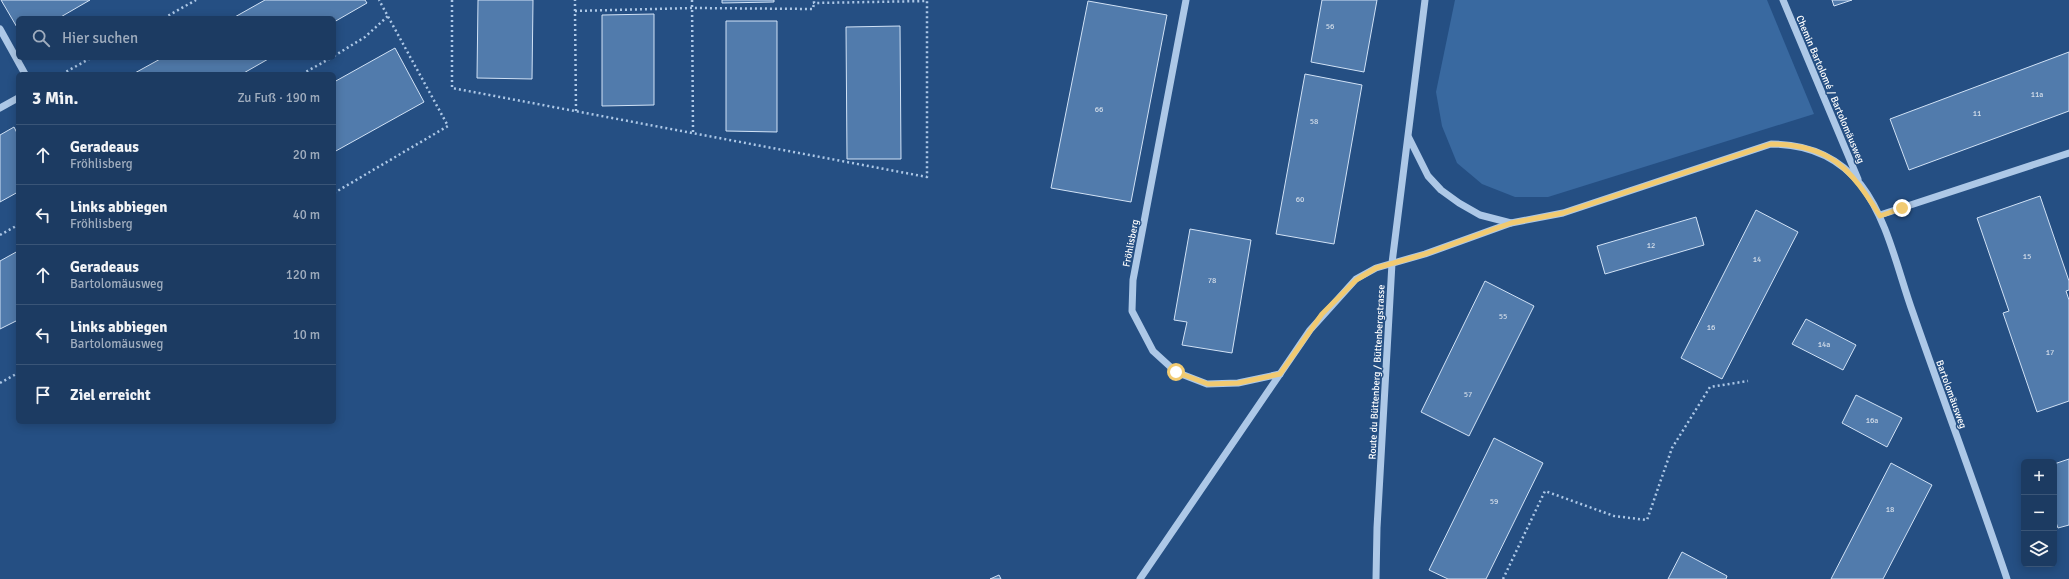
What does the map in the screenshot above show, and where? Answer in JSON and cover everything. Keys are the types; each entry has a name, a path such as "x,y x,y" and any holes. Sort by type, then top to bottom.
{"street":[{"name":"Fröhlisberg","path":"1186,0 1133,280 1132,311 1154,351 1176,372 1208,384 1238,383 1280,374"},
{"name":"Route du Büttenberg / Büttenbergstrasse","path":"1376,579 1377,528 1392,263 1425,0"},
{"name":"Chemin Bartolomé / Bartolomäusweg","path":"1784,0 1861,185"},
{"path":"0,30 16,58"},
{"path":"17,60 24,72"},
{"path":"0,108 16,99"},
{"name":"Bartolomäusweg","path":"1408,138 1428,176 1441,190 1459,203 1480,215 1511,223"},
{"name":"Bartolomäusweg","path":"1392,263 1425,254 1511,223 1563,213 1771,144 1792,145 1818,152 1835,160 1861,185 1880,216 2007,579"},
{"path":"1880,216 2069,154"},
{"path":"1140,579 1314,325 1356,280 1376,268 1392,263"}],"path":[{"path":"168,16 196,0"},
{"path":"336,192 448,126 379,0"},
{"path":"452,0 452,88 927,176 927,1 814,1 813,9 692,8 574,11"},
{"path":"575,0 576,111"},
{"path":"692,0 693,132"},
{"path":"336,55 365,37 388,16"},
{"path":"66,72 87,60"},
{"path":"306,72 327,60"},
{"path":"0,235 16,226"},
{"path":"0,383 16,374"},
{"path":"1503,579 1545,491 1614,516 1648,520 1672,448 1710,387 1748,380"}],"shaded area":[{"path":"1455,0 1767,0 1814,114 1548,197 1515,197 1482,184 1457,163 1442,126 1436,92"}],"building":[{"path":"1,0 90,0 62,16 16,16 16,26"},
{"path":"265,0 365,0 367,3 336,21 336,16 237,16"},
{"path":"478,0 533,0 532,79 477,78"},
{"path":"722,0 774,0 774,2 722,3"},
{"path":"1322,0 1377,0 1364,72 1311,62"},
{"path":"1832,0 1852,0 1834,6"},
{"path":"1088,1 1167,15 1131,202 1051,188"},
{"path":"654,14 654,105 602,106 602,15"},
{"path":"726,21 777,21 777,132 726,131"},
{"path":"900,26 901,159 847,159 846,27"},
{"path":"395,48 424,102 336,151 336,81"},
{"path":"2069,52 2069,111 1909,170 1890,119"},
{"path":"158,60 266,60 246,72 137,72"},
{"path":"1305,74 1362,85 1334,244 1276,234"},
{"path":"14,127 16,131 16,193 0,202 0,135"},
{"path":"2040,196 2069,281 2069,290 2066,291 2069,300 2069,401 2037,412 2003,313 2009,311 1977,218"},
{"path":"1756,210 1798,232 1722,379 1681,358"},
{"path":"1696,217 1704,245 1605,274 1597,246"},
{"path":"1190,229 1251,240 1232,353 1182,345 1187,322 1174,320"},
{"path":"16,252 16,321 0,329 0,261"},
{"path":"1485,281 1534,306 1469,436 1421,412"},
{"path":"1806,319 1856,345 1843,370 1792,344"},
{"path":"1856,395 1902,418 1887,447 1842,423"},
{"path":"1494,438 1543,463 1486,579 1448,579 1429,570"},
{"path":"2069,459 2069,525 2058,528 2057,525 2057,463"},
{"path":"1891,463 1932,485 1883,579 1831,579"},
{"path":"1682,552 1727,576 1726,579 1668,579"},
{"path":"999,575 1001,579 990,579"}],"route":[{"path":"1176,372 1208,384 1238,383 1280,374 1322,314 1356,280 1376,268 1425,254 1511,223 1563,213 1771,144 1787,144 1803,147 1835,160 1861,185 1880,216 1902,208"}]}
